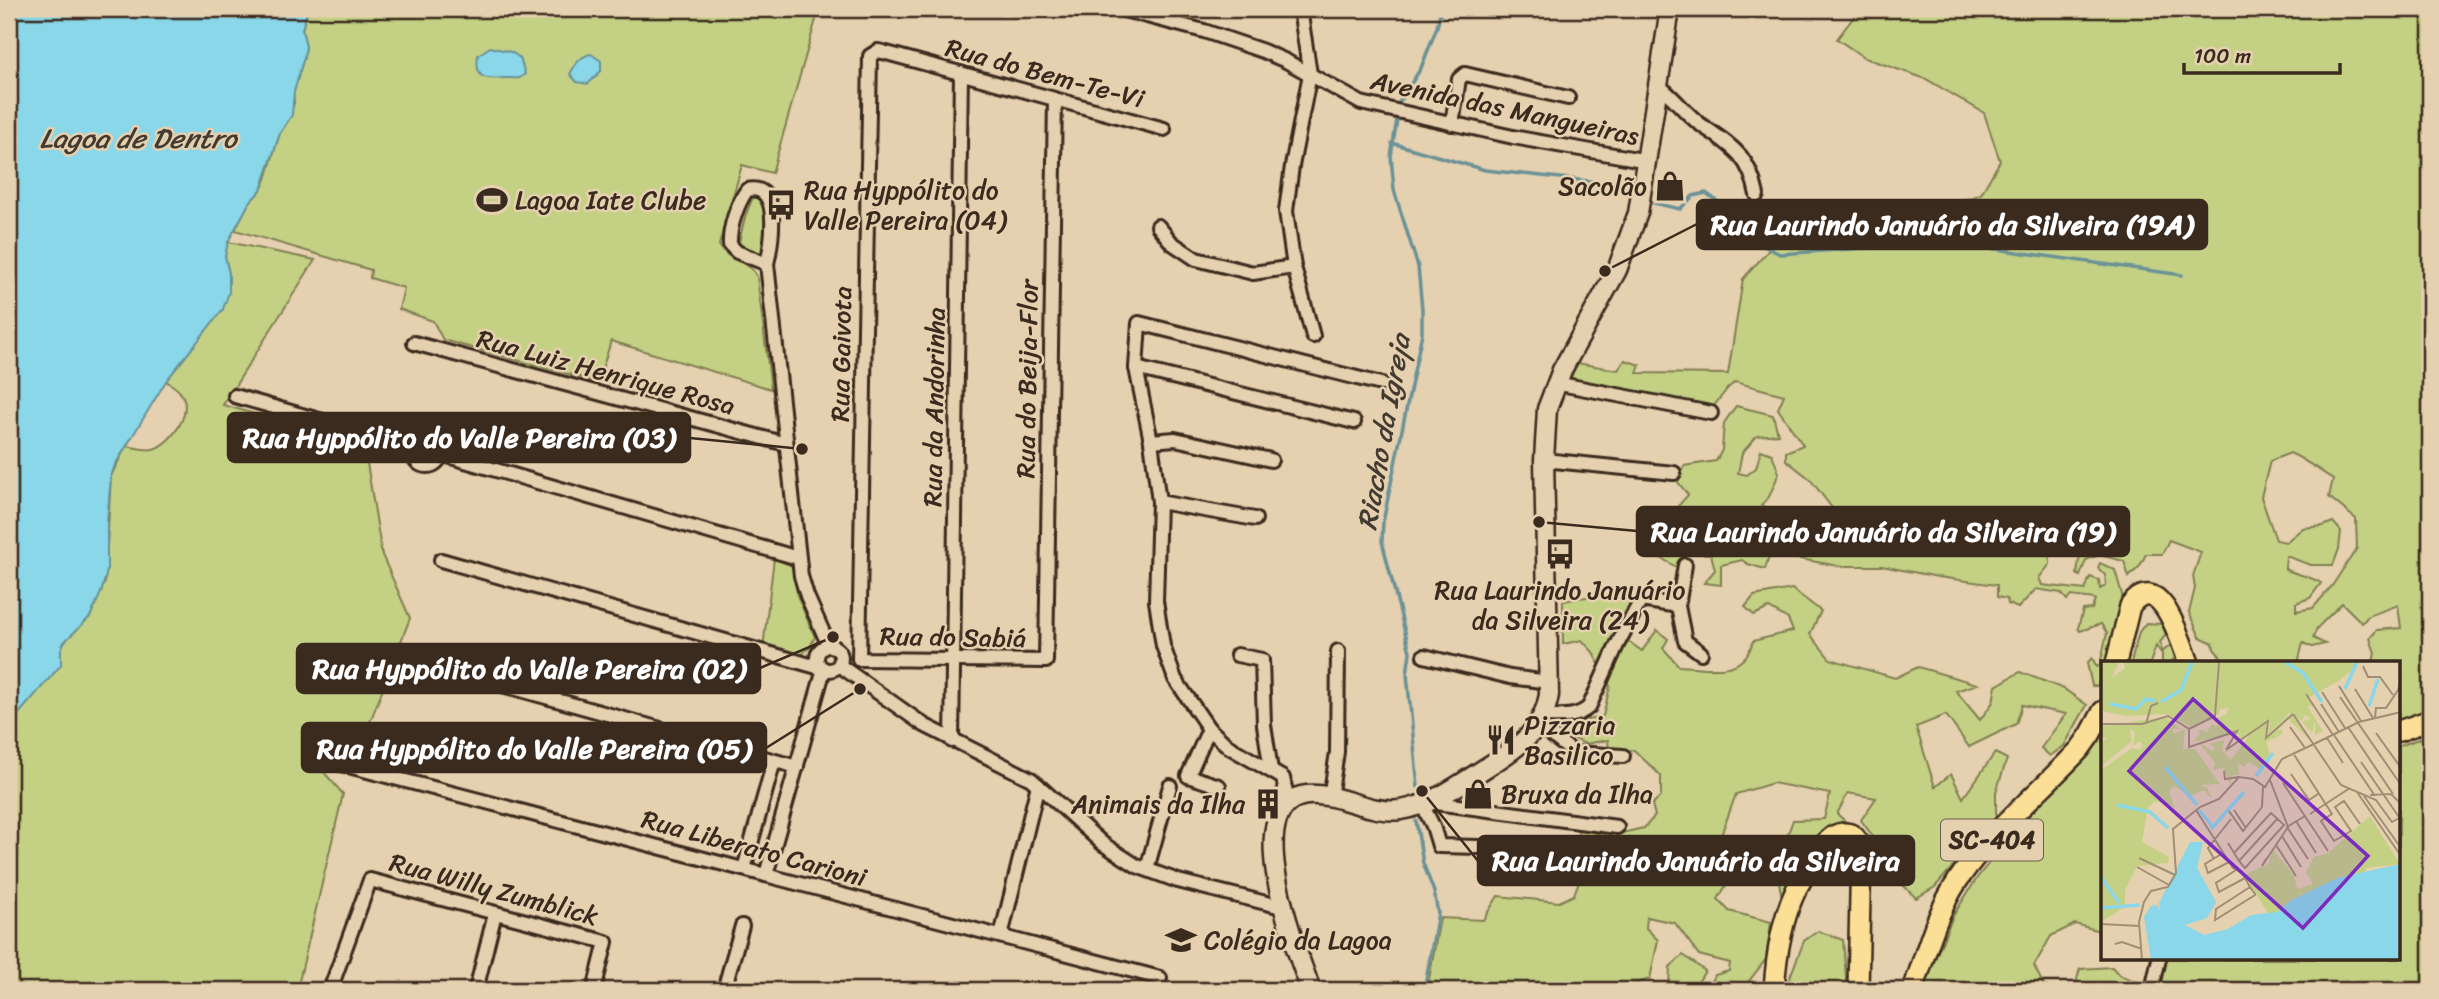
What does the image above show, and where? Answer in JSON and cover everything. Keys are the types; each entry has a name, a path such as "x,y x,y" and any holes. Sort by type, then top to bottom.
{"main road":[{"path":"1311,990 1282,907 1276,870 1275,833 1281,809 1288,802 1307,795 1390,811 1425,803 1520,746 1541,720 1547,704 1549,682 1544,460 1547,409 1555,383 1625,253 1638,214 1670,9"},
{"path":"2116,661 2130,606 2135,598 2149,594 2164,605 2188,661"},
{"name":"SC-404","path":"1913,990 1937,922 1958,881 1987,844 2080,749 2101,715"},
{"path":"2400,731 2430,720"},
{"path":"1774,990 1783,934 1793,896 1820,849 1832,836 1840,832 1850,833 1858,840 1861,849 1858,990"}],"street":[{"name":"Avenida das Mangueiras","path":"1120,9 1139,11 1263,51 1310,74 1351,99 1374,107 1534,142 1648,161"},
{"path":"1300,9 1310,74 1286,211 1294,267 1313,336"},
{"name":"Rua do Bem-Te-Vi","path":"874,53 883,52 1164,129"},
{"name":"Rua Gaivota","path":"859,659 868,62 874,53"},
{"name":"Rua da Andorinha","path":"952,741 961,73"},
{"path":"1452,124 1460,79 1465,74 1569,98"},
{"path":"1659,86 1699,123 1737,151 1753,175 1757,195"},
{"name":"Rua do Beija-Flor","path":"1046,661 1055,99"},
{"path":"441,560 824,669 835,668 841,660 838,650 829,646 807,596 799,558 767,264 773,233 771,207 764,193 747,190 740,202 730,245 737,252 767,264"},
{"path":"1158,226 1172,243 1196,259 1253,273 1294,267"},
{"path":"1288,802 1283,778 1229,747 1209,729 1175,679 1163,646 1156,601 1159,502 1151,441 1136,368 1139,323 1381,384"},
{"name":"Rua Luiz Henrique Rosa","path":"414,343 786,444"},
{"path":"1136,368 1354,422"},
{"path":"1555,383 1711,413"},
{"path":"235,396 414,447"},
{"path":"428,438 439,445 440,454 434,464 425,466 415,459 414,447 419,440 428,438"},
{"path":"1151,441 1175,439 1271,460"},
{"path":"440,454 799,558"},
{"path":"1544,460 1674,473"},
{"path":"1159,502 1255,519"},
{"path":"1685,565 1678,606 1685,641 1702,653"},
{"path":"1541,720 1570,717 1589,707 1617,645 1642,600 1678,606"},
{"path":"824,669 818,664 817,656 821,649 829,646"},
{"path":"1330,798 1337,752 1338,651"},
{"path":"1237,655 1262,660 1264,725 1271,770"},
{"path":"1424,656 1503,675 1549,682"},
{"name":"Rua do Sabiá","path":"859,659 1046,661"},
{"path":"420,662 797,767"},
{"path":"838,665 924,725 1019,772 1038,785 1118,855 1178,881 1282,907"},
{"path":"766,875 824,669"},
{"path":"1541,720 1574,753 1623,756"},
{"path":"1209,729 1188,776 1219,786"},
{"path":"744,869 774,761"},
{"name":"Rua Liberato Carioni","path":"337,763 1160,978"},
{"path":"1001,936 1038,785"},
{"path":"1147,869 1170,786"},
{"path":"1540,860 1479,847 1439,846 1425,803 1617,827"},
{"path":"759,815 782,821"},
{"name":"Rua Willy Zumblick","path":"330,990 370,880 606,942 594,990"},
{"path":"475,990 495,913"},
{"path":"724,990 742,926"},
{"path":"2152,990 2159,960"}],"green space":[{"name":"Lagoa Iate Clube","path":"308,9 819,9 772,173 742,165 719,245 728,255 749,267 757,277 771,389 611,341 598,382 443,340 433,321 399,309 404,288 370,278 371,270 235,230 249,203 261,190 280,133 288,121 294,103 293,92 306,47 302,29"},
{"path":"1863,9 2430,9 2430,713 2400,723 2400,661 2373,661 2375,653 2370,638 2377,630 2401,628 2398,605 2368,616 2362,623 2342,603 2317,628 2313,638 2325,644 2312,647 2303,643 2298,661 2224,661 2214,649 2213,643 2200,637 2189,613 2195,588 2193,576 2201,552 2169,540 2162,554 2146,554 2140,566 2129,577 2124,561 2099,555 2086,560 2080,576 2077,574 2080,557 2089,549 2110,541 2116,526 2084,517 2079,523 2062,516 2056,522 2048,524 2050,564 2039,578 2042,585 2085,590 2090,577 2099,580 2100,589 2106,586 2105,575 2098,568 2100,563 2115,570 2123,598 2106,661 2101,661 2098,686 2092,686 2087,663 2092,658 2097,667 2100,665 2107,633 2101,624 2080,631 2078,628 2083,610 2092,609 2095,599 2071,596 2067,600 2061,593 2036,589 2018,608 2008,604 2007,599 1997,597 1997,585 1882,566 1839,566 1789,557 1769,557 1765,569 1742,560 1721,565 1721,585 1704,583 1715,570 1711,554 1687,553 1678,568 1656,555 1641,532 1648,526 1655,532 1688,495 1678,482 1684,466 1716,461 1722,450 1724,423 1736,406 1773,415 1778,434 1757,436 1742,453 1738,473 1747,475 1756,468 1761,450 1772,454 1779,473 1769,497 1761,505 1777,513 1816,520 1832,508 1810,479 1786,460 1786,452 1803,445 1778,409 1784,395 1735,382 1713,407 1569,382 1577,363 1618,370 1625,360 1640,365 1637,373 1728,374 1743,279 1792,224 1926,213 1981,194 2000,161 1984,113 1926,79 1865,58 1837,39 1859,10","holes":["2290,453 2333,479 2329,497 2356,519 2357,548 2332,586 2313,608 2296,611 2296,603 2310,598 2321,583 2285,569 2286,556 2311,565 2333,565 2339,549 2341,531 2333,522 2303,528 2286,542 2276,540 2261,497 2270,461"]},
{"path":"756,196 764,208 767,222 763,254 743,249 739,242 745,217 753,197"},
{"path":"228,242 315,260 223,405 364,445 382,555 410,618 365,735 326,744 322,770 343,794 297,990 9,990 9,725 60,665 64,642 90,617 105,582 111,476 126,446 153,449 161,446 174,433 184,416 184,398 166,381 223,309 229,274 225,256"},
{"path":"774,558 792,566 798,598 815,637 810,647 799,657 763,648"},
{"path":"1792,589 1821,611 1810,634 1830,659 1895,678 1918,667 1977,684 1956,691 1980,720 1993,702 1996,686 2020,672 2064,689 2087,705 2064,746 2050,756 2041,748 2066,714 2022,705 2016,724 1969,747 1946,715 1916,727 1935,787 1951,774 1963,798 1995,753 2007,759 1996,792 1996,817 1935,887 1916,898 1883,865 1876,841 1861,820 1876,798 1848,793 1837,814 1852,827 1819,839 1782,898 1776,866 1793,820 1824,819 1830,794 1773,783 1736,794 1718,844 1732,875 1718,899 1729,911 1771,922 1766,959 1742,990 1708,990 1715,975 1729,971 1730,963 1699,955 1675,923 1647,917 1646,928 1658,940 1650,979 1613,990 1432,990 1429,979 1440,918 1483,920 1498,896 1559,902 1574,895 1581,875 1567,869 1579,830 1604,834 1601,857 1609,856 1617,834 1644,828 1655,816 1652,804 1661,796 1661,776 1634,750 1609,752 1608,740 1585,744 1563,733 1572,725 1603,716 1610,686 1593,652 1582,640 1563,644 1563,601 1627,590 1640,612 1625,639 1642,651 1657,630 1668,639 1663,648 1679,666 1724,668 1742,661 1753,641 1793,631 1788,619 1769,608 1754,615 1745,607 1754,596"},
{"path":"2146,623 2162,624 2166,635 2160,642 2162,652 2171,645 2175,658 2171,661 2162,661 2162,654 2156,646 2151,661 2132,661 2139,632"},
{"path":"2430,735 2430,990 2157,990 2165,960 2400,960 2400,746"},
{"path":"2101,736 2101,931 2075,924 2051,936 2034,966 2044,986 2061,990 1922,990 1953,916 1977,878 2027,815 2075,768"},
{"path":"1818,931 1843,940 1847,990 1785,990 1804,941"},
{"path":"1683,955 1705,971 1693,990 1664,990 1669,985 1670,967"},
{"path":"2112,967 2119,975 2145,985 2144,990 2132,990 2123,983 2099,991 2075,986 2080,969"}],"water":[{"name":"Lagoa de Dentro","path":"9,9 308,9 302,29 306,47 294,92 292,115 280,133 261,190 249,203 228,242 225,256 229,292 223,309 166,381 115,465 111,476 107,522 107,571 101,593 90,617 64,642 61,665 9,725"},
{"path":"490,47 511,52 520,58 525,74 516,78 489,78 481,75 478,71 478,55"},
{"path":"591,54 601,61 601,71 588,84 577,82 570,74 581,59"}],"waterway":[{"name":"Riacho da Igreja","path":"1418,787 1407,674 1410,652 1382,541 1383,522 1422,333 1418,267 1394,190 1391,156 1400,101 1421,68 1441,9"},
{"path":"1392,143 1485,170 1626,185 1635,189"},
{"path":"1650,202 1680,209 1693,196 1706,193 1718,202 1755,242 1780,254 1936,243 2182,275"},
{"name":"Riacho da Igreja","path":"1416,821 1423,863 1434,892 1438,913 1426,980 1428,990"}],"place":[{"name":"Sacolão","path":"1670,186"},
{"name":"Lagoa Iate Clube","path":"492,200"},
{"name":"Rua Hyppólito do Valle Pereira (04)","path":"781,205"},
{"name":"Rua Laurindo Januário da Silveira (19A)","path":"1605,271"},
{"name":"Rua Hyppólito do Valle Pereira (03)","path":"802,449"},
{"name":"Rua Laurindo Januário da Silveira (19)","path":"1539,522"},
{"name":"Rua Laurindo Januário da Silveira (24)","path":"1560,554"},
{"name":"Rua Hyppólito do Valle Pereira (02)","path":"833,637"},
{"name":"Rua Hyppólito do Valle Pereira (05)","path":"860,689"},
{"name":"Pizzaria Basilico","path":"1501,740"},
{"name":"Rua Laurindo Januário da Silveira","path":"1422,791"},
{"name":"Bruxa da Ilha","path":"1478,794"},
{"name":"Animais da Ilha","path":"1268,804"},
{"name":"Colégio da Lagoa","path":"1181,940"}]}
